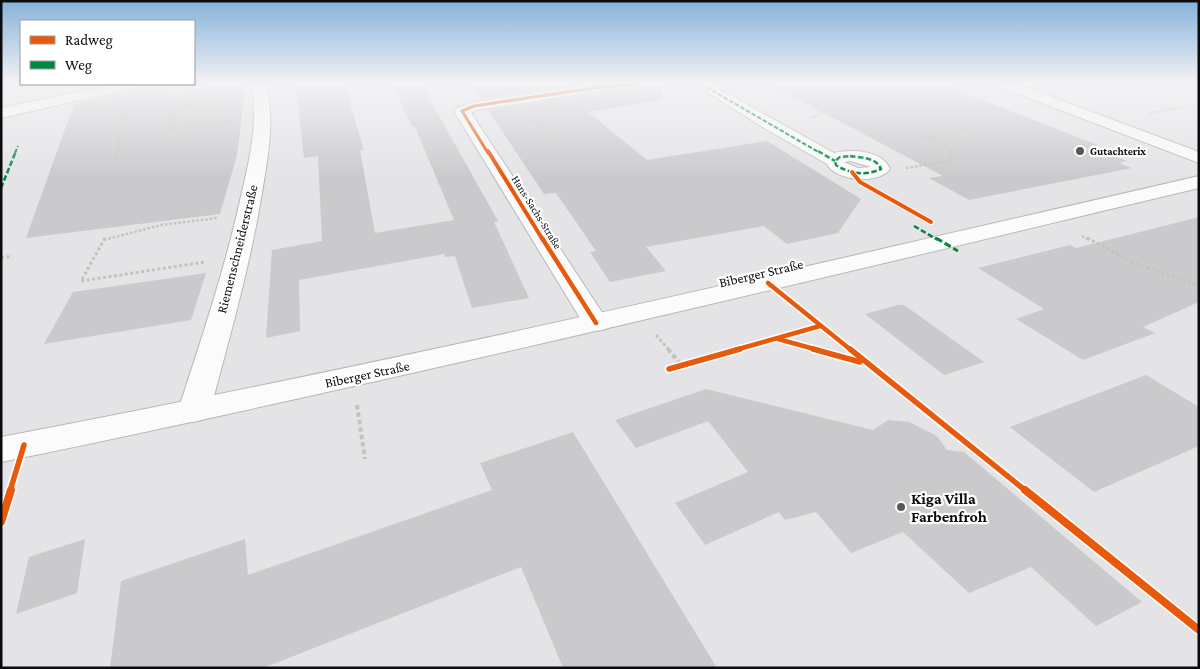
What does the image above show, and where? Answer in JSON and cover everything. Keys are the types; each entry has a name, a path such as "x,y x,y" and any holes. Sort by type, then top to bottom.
{"street":[{"name":"Riemenschneiderstraße","path":"194,411 238,257 248,214 259,155 261,115"},
{"name":"Hans-Sachs-Straße","path":"465,115 596,323"},
{"path":"754,115 835,161 850,156 861,157 879,164 881,169"},
{"path":"1087,115 1199,158"},
{"name":"Biberger Straße","path":"1,450 353,377 637,314 1199,182"}],"path":[{"path":"116,158 124,115"},
{"path":"172,115 167,129 261,119"},
{"path":"770,125 799,121 819,115"},
{"path":"881,169 896,170 943,162 952,157 952,152 944,145 927,137 968,130 967,127"},
{"path":"238,257 81,281 105,238 161,225 248,214"},
{"path":"1094,242 1137,264 1199,286"},
{"path":"1,258 12,256"},
{"path":"637,314 681,365"},
{"path":"353,377 365,459"}],"building":[{"path":"70,115 242,115 237,155 220,214 26,238"},
{"path":"299,115 353,115 364,150 360,150 375,233 454,220 415,127 412,127 407,115 439,115 498,221 494,222 529,298 472,308 455,256 445,257 444,254 299,280 300,331 266,338 272,250 322,241 318,156 304,158"},
{"path":"491,115 592,115 647,160 767,141 861,199 838,233 787,244 764,226 646,247 666,271 610,282 590,252 596,251 556,193 544,194"},
{"path":"828,115 1021,115 1098,145 1089,146 1127,161 1119,163 1132,168 969,200 929,178 943,176"},
{"path":"1199,217 1199,302 1143,327 1155,333 1083,360 1016,319 1044,309 978,268 1070,245 1076,248"},
{"path":"206,273 191,320 44,344 73,292"},
{"path":"904,305 984,362 944,375 865,314"},
{"path":"1146,375 1199,407 1199,446 1094,492 1010,427"},
{"path":"706,389 873,430 888,420 909,422 937,436 947,450 964,452 1142,602 1096,626 1031,567 969,593 903,532 851,553 816,512 785,520 779,512 705,545 675,503 748,472 708,421 636,448 615,420"},
{"path":"573,432 717,668 563,668 521,567 263,668 110,668 121,581 245,539 248,575 492,490 480,463"},
{"path":"85,539 77,593 16,614 29,557"}],"marked path":[{"path":"754,115 835,161"},
{"path":"1,188 18,146"},
{"path":"850,156 872,160 879,164 881,169 864,174 846,171 836,165 835,161 840,157 850,156"},
{"path":"914,226 958,251"}],"cycle path":[{"path":"465,115 596,323"},
{"path":"852,172 860,182 931,222"},
{"path":"768,283 1199,630"},
{"path":"669,369 820,326"},
{"path":"778,339 860,362"},
{"path":"1,522 24,445"}],"place":[{"name":"Gutachterix","path":"1080,151"},
{"name":"Kiga Villa Farbenfroh","path":"901,507"}]}
